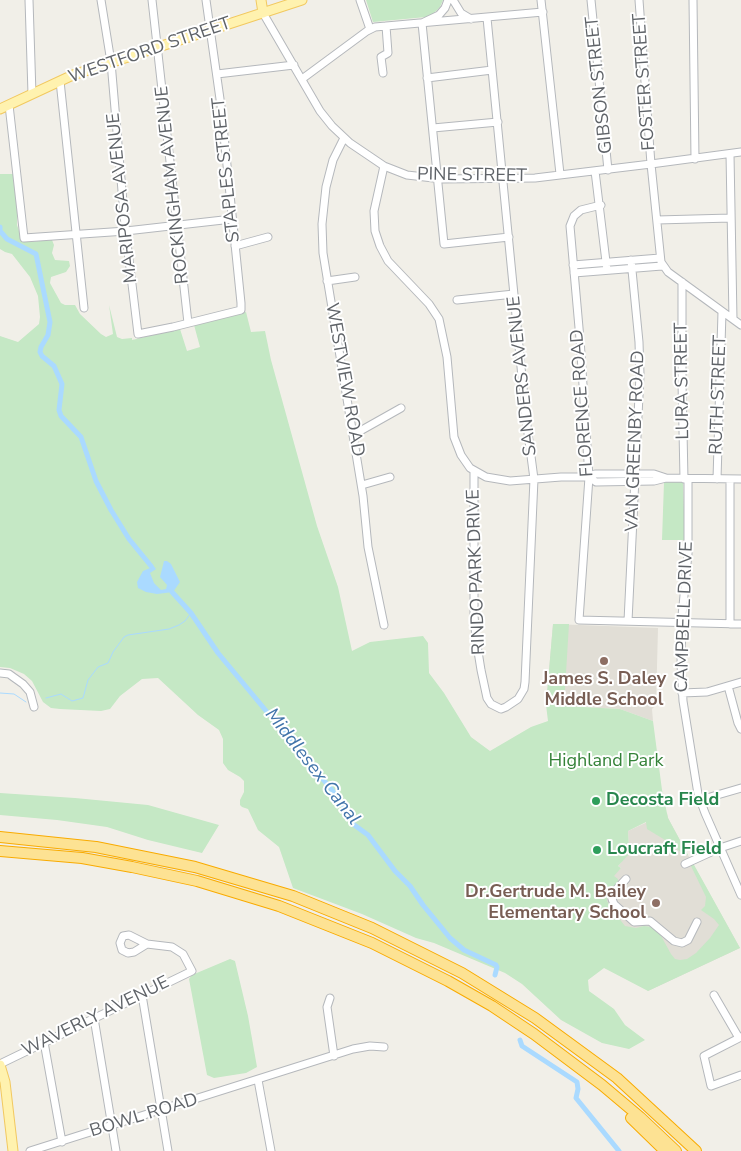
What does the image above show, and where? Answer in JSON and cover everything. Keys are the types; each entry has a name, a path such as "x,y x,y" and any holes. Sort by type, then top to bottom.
{"highway":[{"path":"0,837 88,846 179,863 269,888 349,917 425,953 477,981 514,1004 576,1047 655,1111 700,1151"},
{"path":"0,851 66,856 132,867 206,884 279,906 342,930 418,965 492,1006 548,1044 608,1090 676,1151"},
{"path":"548,1044 665,1151"},
{"path":"655,1111 696,1151"}],"main road":[{"name":"PINE STREET","path":"261,0 264,13"},
{"name":"WESTFORD STREET","path":"4,107 60,81 111,62 302,0"},
{"path":"0,1064 5,1082 4,1117 13,1151"}],"street":[{"path":"29,0 32,94"},
{"name":"MARIPOSA AVENUE","path":"101,0 111,62 126,231 138,334 188,323"},
{"name":"ROCKINGHAM AVENUE","path":"152,0 188,323"},
{"name":"STAPLES STREET","path":"188,323 240,310 241,303 217,74 206,0"},
{"path":"360,0 370,29"},
{"path":"422,23 441,14 448,0"},
{"path":"453,0 461,13 472,19"},
{"path":"541,0 560,174"},
{"name":"GIBSON STREET","path":"592,0 608,170"},
{"name":"FOSTER STREET","path":"639,0 662,266"},
{"path":"693,0 695,159"},
{"path":"302,79 370,29 543,12"},
{"name":"PINE STREET","path":"264,13 327,120 344,138 384,166 407,175 438,179 535,178 741,152"},
{"name":"SANDERS AVENUE","path":"487,18 527,427 534,479 524,689 518,699 506,707 496,708 490,702"},
{"path":"422,23 444,244 509,237"},
{"path":"383,73 381,57 388,53 386,26"},
{"path":"217,74 294,65"},
{"path":"428,78 492,70"},
{"path":"60,81 84,308"},
{"path":"4,107 24,238 126,231 232,219"},
{"path":"433,128 498,122"},
{"name":"WESTVIEW ROAD","path":"344,138 333,160 324,199 323,253 362,485 368,547 384,625"},
{"path":"730,154 733,319"},
{"path":"384,166 374,211 375,231 388,262 429,304 439,319 447,357 454,437 460,455 474,471 486,477 506,481 589,477 596,482 636,477 654,481 666,478 741,479"},
{"path":"595,171 608,270"},
{"name":"FLORENCE ROAD","path":"600,204 581,210 571,221 570,232 587,425 589,477 579,620 628,622"},
{"path":"657,220 731,218"},
{"path":"235,246 268,237"},
{"path":"573,265 660,258"},
{"name":"VAN GREENBY ROAD","path":"628,622 640,367 631,260"},
{"path":"574,273 662,266 741,325"},
{"path":"327,281 355,277"},
{"name":"LURA STREET","path":"682,282 682,382 686,479"},
{"path":"457,300 514,294"},
{"name":"RUTH STREET","path":"717,479 722,312"},
{"path":"353,435 401,408"},
{"name":"RINDO PARK DRIVE","path":"474,471 475,626 484,689 490,702"},
{"path":"362,485 390,477"},
{"name":"CAMPBELL DRIVE","path":"686,479 688,554 682,623 682,693 700,800 741,895"},
{"path":"730,479 730,624"},
{"path":"628,622 741,624"},
{"path":"0,673 9,674 23,684 30,692 34,707"},
{"path":"682,693 708,692 741,682"},
{"path":"728,686 741,729"},
{"path":"700,800 741,788"},
{"path":"685,864 720,848 741,841"},
{"path":"626,879 612,893 612,899 614,904 634,922 650,921 674,941 682,943 688,940 697,922"},
{"name":"WAVERLY AVENUE","path":"0,1064 192,971 186,959 177,950 165,945 147,944"},
{"path":"142,995 168,1151"},
{"path":"714,995 740,1038 704,1056 711,1086 741,1076"},
{"path":"330,998 327,1007 334,1056"},
{"path":"94,1018 116,1151"},
{"path":"44,1042 62,1142"},
{"name":"BOWL ROAD","path":"30,1151 364,1047 384,1048"},
{"path":"258,1080 271,1151"}],"shaded area":[{"name":"James S. Daley Middle School","path":"553,624 658,628 656,705 652,709 653,721 620,709 546,705"},
{"name":"Dr.Gertrude M. Bailey Elementary School","path":"667,813 688,855 740,948 648,991 591,890 621,868 618,866 631,851 629,848 628,831"}],"green space":[{"path":"366,0 443,0 440,7 433,14 426,17 373,22"},
{"name":"Highland Park","path":"0,174 13,174 17,196 17,225 22,240 28,242 52,240 54,245 52,253 55,260 69,261 70,266 66,272 51,277 50,283 61,303 75,305 80,314 106,337 113,334 109,305 117,337 122,339 132,338 132,340 180,329 187,351 200,347 194,325 246,312 251,332 265,331 271,360 317,526 338,587 352,651 370,642 423,636 428,643 429,673 444,693 471,737 490,751 531,727 548,721 546,705 553,624 569,624 564,706 620,709 653,721 662,790 668,818 688,855 683,854 670,843 647,829 646,822 628,831 629,848 632,851 618,866 621,868 614,876 618,881 607,895 607,901 625,926 636,928 652,927 660,934 675,959 687,959 696,953 719,925 701,910 705,906 706,897 690,864 693,863 740,948 648,991 604,968 588,980 589,991 614,1009 625,1025 645,1040 629,1049 602,1043 561,1020 522,984 505,973 434,943 416,938 362,914 293,888 279,847 258,830 248,809 240,805 244,792 244,781 228,770 223,763 223,739 219,730 198,715 158,678 142,679 120,696 110,709 101,711 60,709 51,708 43,702 32,681 24,674 10,668 0,667 0,336 18,342 39,324 40,317 38,296 30,277 12,254 0,249"},
{"path":"664,482 683,482 685,540 662,540"},
{"path":"0,793 148,805 219,825 202,853 148,840 107,827 0,815"},
{"path":"230,959 235,961 248,1016 257,1067 246,1073 214,1078 207,1075 189,979 192,975"}],"water":[{"path":"164,561 171,564 180,582 173,592 157,594 138,588 137,582 143,571 150,568 152,564 156,569 150,573 154,583 161,590 166,589 167,585 160,577"}],"waterway":[{"path":"0,227 0,231 7,239 36,254 50,322 48,335 40,352 54,366 62,384 59,410 61,416 81,437 96,481 111,510 129,539 151,566"},
{"name":"Middlesex Canal","path":"172,592 191,613 218,653 341,801 353,824 368,835 450,938 464,950 496,965 495,975"},
{"path":"46,698 61,694 72,701 83,698 88,680 98,667 108,663 113,652 124,637 169,629 185,621 191,613"},
{"path":"0,693 14,694 26,702"},
{"name":"Middlesex Canal","path":"520,1040 522,1046 577,1082 576,1098 619,1151"}],"place":[{"name":"James S. Daley Middle School","path":"604,661"},
{"name":"Decosta Field","path":"596,801"},
{"name":"Loucraft Field","path":"597,850"},
{"name":"Dr.Gertrude M. Bailey Elementary School","path":"656,903"}]}
